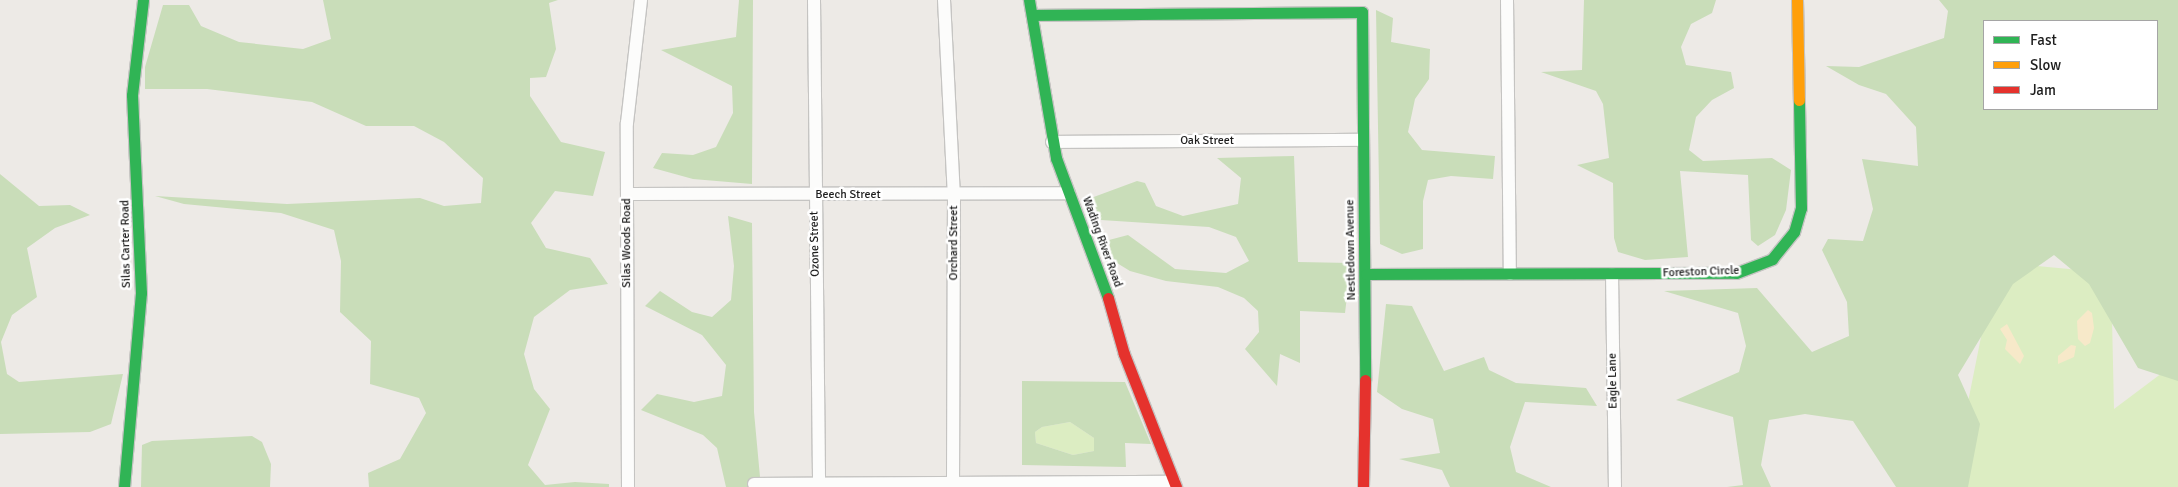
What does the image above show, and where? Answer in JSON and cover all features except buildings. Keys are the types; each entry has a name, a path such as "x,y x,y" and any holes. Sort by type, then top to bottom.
{"street":[{"name":"Silas Carter Road","path":"124,487 141,292 132,94 143,0"},
{"name":"Silas Woods Road","path":"628,487 628,123 641,0"},
{"name":"Ozone Street","path":"814,0 818,486"},
{"name":"Orchard Street","path":"944,0 954,195 953,484"},
{"name":"Wading River Road","path":"1029,0 1052,142 1099,268 1124,354 1175,484"},
{"path":"1507,0 1510,274"},
{"name":"Foreston Circle","path":"1366,274 1736,273 1763,263 1785,247 1794,232 1801,208 1797,0"},
{"name":"Nestledown Avenue","path":"1032,15 1362,12 1362,140 1366,274 1363,487"},
{"name":"Oak Street","path":"1052,142 1362,140"},
{"name":"Beech Street","path":"627,194 815,196 1070,193"},
{"name":"Eagle Lane","path":"1612,274 1615,487"},
{"path":"754,484 818,486 1175,484"}],"green space":[{"path":"323,0 558,0 549,3 556,49 546,77 530,78 530,96 561,142 605,152 593,196 555,191 531,223 546,248 590,258 608,284 570,290 534,317 524,354 534,389 550,409 528,465 545,485 575,482 609,484 609,487 369,487 368,473 400,459 426,413 419,398 370,384 371,341 340,312 341,261 334,230 281,213 184,204 155,196 287,204 420,198 444,206 481,203 483,178 444,142 414,126 366,126 312,102 207,89 145,89 145,67 163,5 189,5 201,26 239,42 303,49 331,39"},
{"path":"739,0 753,0 752,184 693,179 653,168 662,153 693,155 716,147 733,113 732,86 661,50 736,37"},
{"path":"1584,0 1716,0 1712,13 1691,24 1681,47 1686,65 1731,72 1734,88 1712,100 1696,117 1689,150 1703,161 1772,158 1791,170 1786,210 1775,235 1758,246 1751,240 1748,175 1680,171 1688,257 1645,260 1618,252 1614,238 1613,183 1577,165 1609,158 1603,104 1596,91 1541,72 1582,70"},
{"path":"1939,0 2178,0 2178,381 2138,368 2089,284 2054,255 2013,284 1958,375 1980,424 1968,487 1896,487 1853,421 1805,414 1769,420 1761,465 1771,487 1727,487 1743,485 1733,417 1676,400 1739,372 1746,346 1738,313 1664,291 1757,288 1812,352 1849,336 1847,302 1822,250 1828,239 1863,241 1873,209 1862,159 1918,166 1916,127 1886,94 1859,85 1826,66 1859,67 1944,38 1948,11"},
{"path":"1376,10 1393,18 1391,42 1430,49 1429,79 1415,99 1408,132 1422,150 1495,156 1493,179 1451,176 1428,180 1423,201 1423,249 1402,254 1380,244"},
{"path":"1294,156 1298,262 1351,263 1345,313 1300,311 1300,363 1280,354 1277,386 1245,349 1259,332 1258,311 1244,298 1218,287 1166,281 1130,271 1112,260 1109,240 1128,235 1175,269 1226,273 1249,261 1236,237 1209,227 1101,220 1091,198 1137,181 1145,183 1156,206 1183,216 1238,204 1241,178 1217,158"},
{"path":"0,174 39,206 70,205 90,215 55,228 27,248 37,297 12,315 1,342 7,374 19,382 123,374 111,424 90,432 0,434"},
{"path":"728,216 752,223 754,412 760,477 778,487 726,487 717,448 703,435 641,410 657,394 694,402 722,396 726,365 702,335 645,306 660,291 692,312 712,317 731,300 734,266"},
{"path":"1996,262 2111,273 2114,409 2178,361 2178,487 1951,487"},
{"path":"1386,304 1412,306 1444,371 1484,357 1489,370 1516,383 1586,388 1597,406 1525,402 1510,447 1516,472 1551,487 1450,487 1442,470 1399,459 1440,453 1433,419 1402,409 1377,392"},
{"path":"1022,381 1125,382 1151,444 1125,443 1126,467 1022,465","holes":["1070,422 1094,438 1094,451 1073,455 1036,443 1035,432 1042,427"]},
{"path":"1070,422 1094,438 1094,451 1073,455 1036,443 1035,432 1042,427"},
{"path":"252,436 262,442 271,464 270,487 141,487 142,445 152,441"}],"sand":[{"path":"2088,310 2092,313 2094,328 2090,343 2085,346 2078,339 2077,321"},
{"path":"2007,324 2024,356 2020,364 2005,349 2007,340 2000,329"},
{"path":"2071,345 2076,346 2074,357 2058,364 2058,356"}],"traffic: fast":[{"path":"124,487 141,293 132,95 143,0"},
{"path":"1029,0 1056,158 1108,298"},
{"path":"1032,15 1362,12 1365,380"},
{"path":"1366,274 1736,273 1772,259 1794,232 1801,208 1799,100"}],"traffic: slow":[{"path":"1797,0 1799,100"}],"traffic: jam":[{"path":"1108,298 1124,354 1176,487"},
{"path":"1363,487 1365,380"}]}
